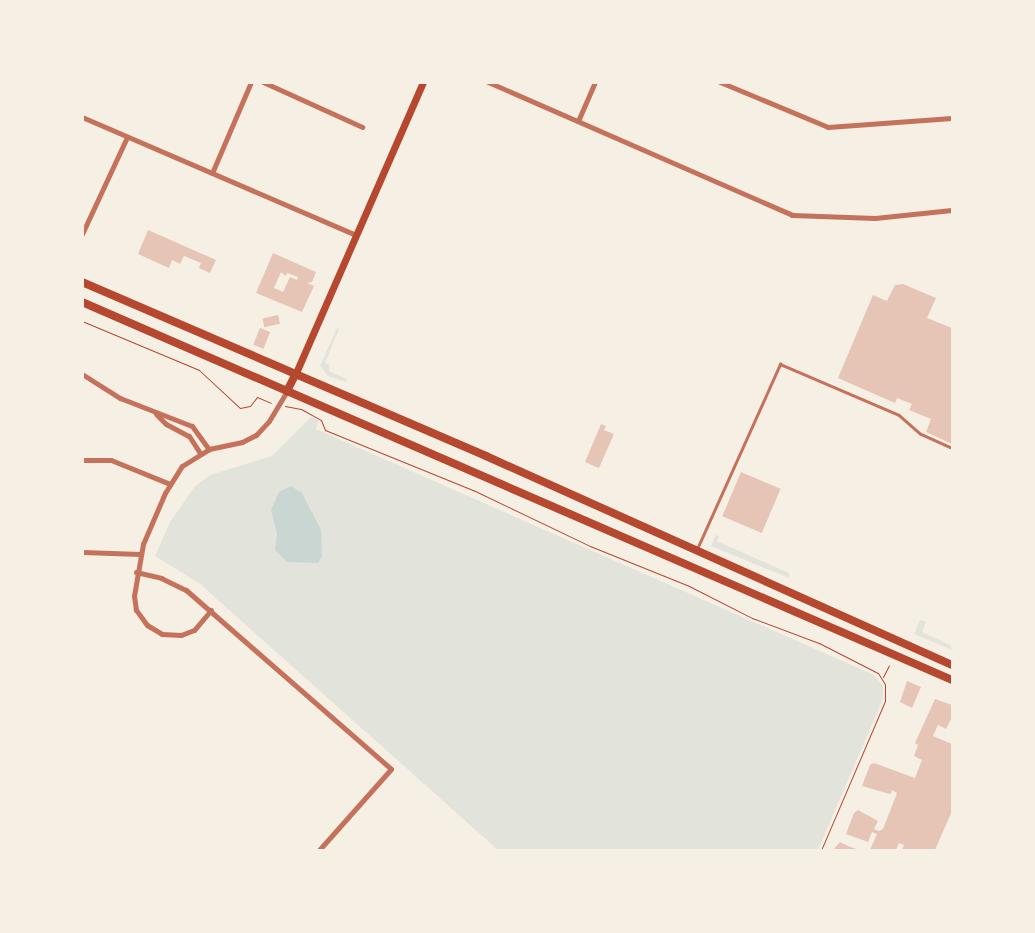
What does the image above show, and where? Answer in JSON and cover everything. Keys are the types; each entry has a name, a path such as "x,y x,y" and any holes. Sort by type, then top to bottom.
{"main road":[{"path":"287,391 296,375 424,82"},
{"path":"82,282 486,456 696,552 952,665"},
{"path":"82,302 952,680"}],"street":[{"path":"212,173 251,82"},
{"path":"263,82 362,127"},
{"path":"488,82 792,215 875,218 952,210"},
{"path":"578,121 594,82"},
{"path":"720,82 828,127 952,118"},
{"path":"82,117 356,235"},
{"path":"82,234 127,137"},
{"path":"82,374 120,398 156,414 181,420 196,430 209,449"},
{"path":"211,610 194,630 181,635 162,634 140,618 134,596 140,554 170,484 182,466 209,449 242,442 256,435 269,421 287,391"},
{"path":"156,414 189,436 200,453"},
{"path":"176,429 181,420"},
{"path":"82,460 111,460 170,484"},
{"path":"82,552 140,554"},
{"path":"136,572 175,584 211,610 391,769 319,850"}],"lane":[{"path":"696,552 780,364 899,415 921,434 952,448"}],"path":[{"path":"82,321 199,370 240,408 250,406 257,397 266,401"},
{"path":"294,408 321,420 325,430 473,490 590,546 683,584 752,618 819,643 883,678"},
{"path":"821,850 885,701 883,678 889,665"}],"shaded area":[{"path":"337,328 339,329 325,363 330,365 329,371 347,379 346,382 328,376 320,366"},
{"path":"311,417 319,420 316,429 874,675 883,686 883,699 818,850 498,850 200,584 155,556 170,522 195,486 210,475 272,456"},
{"path":"291,486 302,493 321,530 322,557 318,563 287,562 275,550 277,534 271,510 279,492"},
{"path":"716,535 719,536 717,541 789,573 789,578 711,546"},
{"path":"920,620 926,622 922,632 952,646 952,650 914,634"}],"building":[{"path":"148,230 216,260 210,273 199,268 201,263 184,256 180,264 172,260 169,268 138,254"},
{"path":"273,253 316,272 312,282 307,283 314,286 302,312 256,293","holes":["281,272 286,276 287,273 298,277 297,280 290,277 283,292 274,288"]},
{"path":"903,284 936,298 927,318 952,328 952,444 926,432 931,419 909,410 912,404 897,398 895,403 838,378 873,295 887,301 895,285"},
{"path":"278,315 280,324 264,327 262,319"},
{"path":"260,328 270,332 263,349 253,345"},
{"path":"601,424 606,426 604,430 614,434 599,468 585,462"},
{"path":"741,472 781,489 762,533 722,516"},
{"path":"907,681 921,687 912,708 900,702"},
{"path":"935,699 952,705 952,717 946,729 938,725 933,736 952,744 952,811 935,850 902,850 904,845 899,843 896,850 870,850 877,834 872,832 868,842 846,834 854,813 858,810 878,821 874,829 879,831 883,829 897,793 892,790 891,794 862,786 870,765 874,763 915,778 922,760 914,756 918,745 915,743"},
{"path":"840,842 848,846 859,850 833,850"}]}
